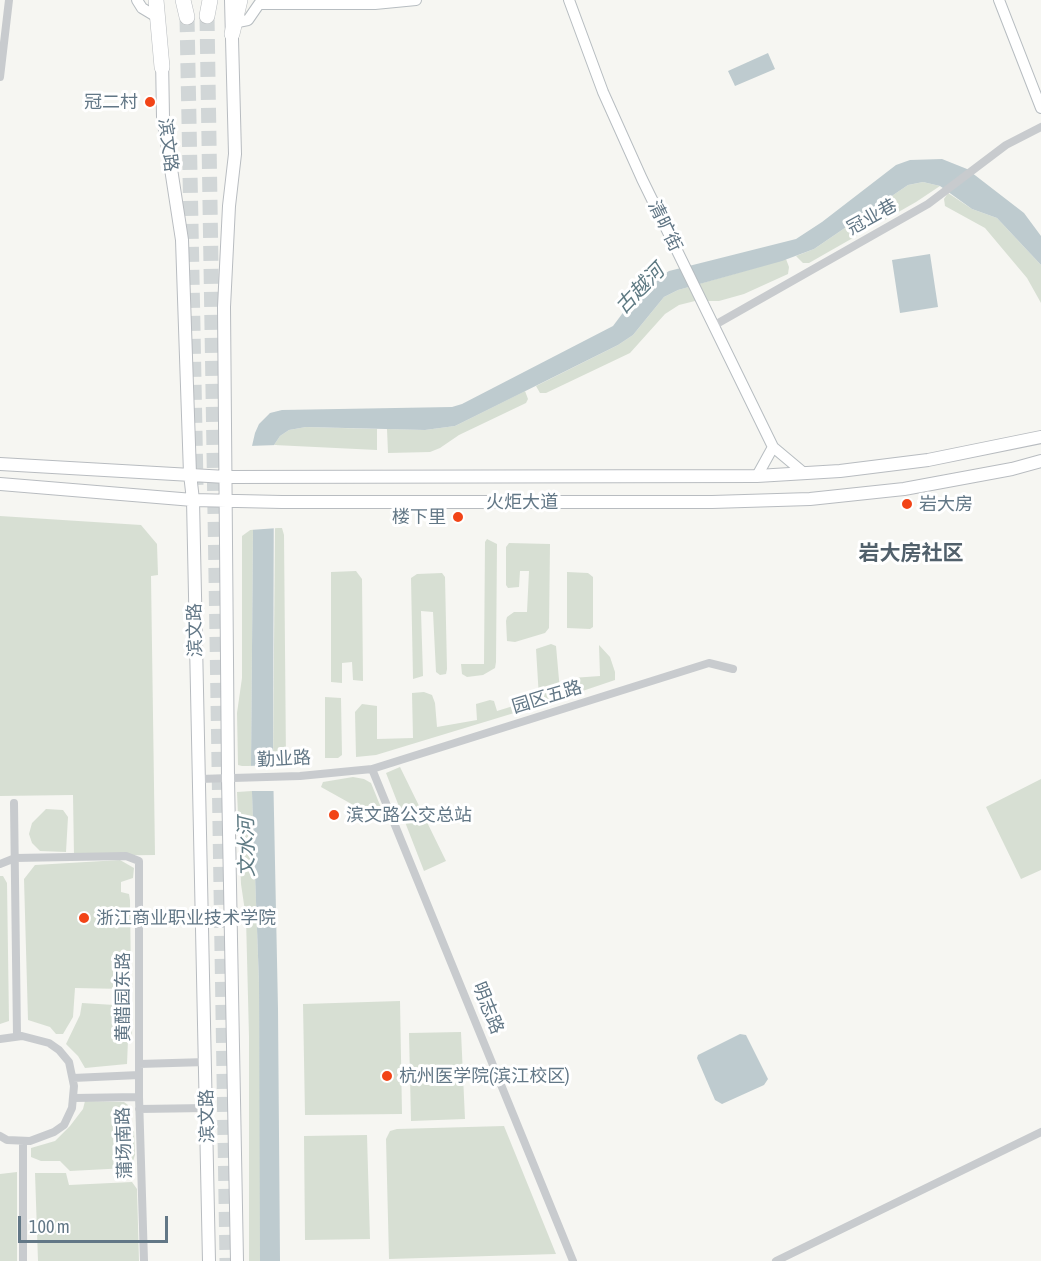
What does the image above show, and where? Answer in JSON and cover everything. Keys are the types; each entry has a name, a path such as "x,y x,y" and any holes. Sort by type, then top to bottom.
{"highway":[{"path":"156,0 162,67"},
{"path":"185,0 187,17"},
{"path":"207,16 208,0"},
{"path":"235,28 240,0"}],"main road":[{"name":"滨文路","path":"161,0 165,135 182,240 190,474 193,500 209,1261"},
{"name":"滨文路","path":"231,0 235,28 235,154 229,206 224,307 228,778 237,1261"},
{"path":"235,28 255,1"},
{"name":"火炬大道","path":"0,464 226,477 757,476 804,474 928,460 1041,437"},
{"name":"火炬大道","path":"0,484 193,500 666,502 799,499 857,494 933,484 1041,461"},
{"path":"666,502 662,487 668,477"}],"street":[{"path":"0,77 9,0"},
{"path":"137,0 142,8 157,17"},
{"path":"255,1 375,4 416,0"},
{"name":"清旷街","path":"569,0 603,92 713,326 773,447 804,474"},
{"path":"999,0 1041,108"},
{"name":"冠业巷","path":"713,326 928,204 1006,145 1041,127"},
{"path":"757,476 773,447"},
{"name":"园区五路","path":"372,769 709,663 733,669"},
{"name":"勤业路","path":"199,779 372,769"},
{"name":"明志路","path":"372,769 573,1261"},
{"path":"14,803 17,1036"},
{"name":"黄醋园东路","path":"15,858 126,856 139,861 139,1096"},
{"path":"0,864 15,858"},
{"path":"0,1038 17,1036 49,1043 59,1050 69,1062 74,1078 72,1108 64,1125 41,1138 30,1141 7,1140 0,1136"},
{"path":"139,1064 206,1062"},
{"path":"74,1078 139,1075"},
{"path":"74,1098 139,1096"},
{"name":"蒲场南路","path":"139,1096 144,1261"},
{"path":"140,1108 207,1108"},
{"path":"776,1261 1041,1132"},
{"path":"23,1141 23,1261"}],"shaded area":[{"path":"768,53 775,69 735,86 728,71"},
{"path":"942,159 967,169 1024,213 1041,236 1041,265 997,218 972,209 940,186 923,182 908,185 814,249 782,261 678,290 664,297 633,335 618,345 455,426 425,430 306,427 289,430 280,436 274,445 273,765 280,1261 260,1261 259,983 251,766 252,446 259,424 270,413 282,410 452,407 462,404 613,326 640,290 669,271 796,239 822,222 896,165 910,160"},
{"path":"923,182 940,186 809,263 803,263 796,256 814,249 908,185"},
{"path":"948,193 972,209 997,218 1041,265 1041,303 1027,278 985,228 945,206 944,199"},
{"path":"930,254 938,307 900,313 892,260"},
{"path":"786,259 789,267 788,274 744,294 719,301 695,301 679,305 665,314 630,353 546,393 540,393 536,386 618,345 633,335 664,297 678,290"},
{"path":"525,391 528,399 526,403 459,435 440,448 430,452 388,453 387,429 425,430 455,426"},
{"path":"306,427 377,429 377,450 274,445 280,436 289,430"},
{"path":"0,516 141,525 157,544 158,575 151,576 155,855 74,856 73,795 0,796"},
{"path":"253,528 251,766 242,766 238,765 237,713 242,678 242,536"},
{"path":"275,528 282,528 284,535 286,762 281,765 273,765"},
{"path":"487,539 497,544 496,662 495,668 483,675 467,677 462,674 461,664 484,664 485,542"},
{"path":"509,543 550,544 549,628 545,633 515,642 507,641 506,621 507,617 514,612 527,612 529,571 520,571 519,587 508,588 506,585 506,547"},
{"path":"356,571 362,579 363,681 353,680 352,662 342,663 342,683 331,682 331,572"},
{"path":"567,572 588,573 593,577 593,627 590,629 567,628"},
{"path":"442,573 445,577 446,674 440,675 436,672 433,612 421,611 423,676 413,679 411,578 417,574"},
{"path":"551,644 556,646 560,691 572,687 572,678 600,676 599,645 610,657 615,680 376,755 356,757 355,712 362,704 377,706 377,739 413,738 412,693 424,692 432,695 437,727 477,720 476,704 494,701 497,711 539,698 536,649"},
{"path":"325,697 341,698 342,755 338,758 325,758"},
{"path":"400,767 446,861 424,871 386,773"},
{"path":"353,777 371,783 382,810 373,816 321,787 323,782"},
{"path":"1041,779 1041,870 1021,879 986,807"},
{"path":"252,791 259,983 262,1261 249,1261 249,1037 246,918 241,884 237,792"},
{"path":"46,809 63,810 68,817 66,852 40,851 32,843 29,834 32,823"},
{"path":"120,860 134,868 133,878 121,882 121,892 129,894 130,900 131,985 124,989 75,988 73,1017 63,1034 56,1034 50,1027 28,1020 24,879 35,865"},
{"path":"0,876 3,876 7,883 9,1021 0,1024"},
{"path":"400,1001 402,1114 305,1115 303,1004"},
{"path":"82,1003 131,1006 132,1039 128,1040 127,1064 85,1068 78,1056 66,1044 80,1015"},
{"path":"461,1032 465,1119 411,1121 409,1033"},
{"path":"740,1034 746,1035 768,1079 764,1085 722,1104 715,1100 697,1058 698,1055"},
{"path":"85,1101 124,1102 128,1105 130,1129 134,1131 135,1155 127,1168 70,1171 60,1161 41,1161 31,1157 31,1148 55,1141 70,1126 83,1109"},
{"path":"504,1126 556,1254 389,1259 386,1139 390,1131"},
{"path":"367,1135 370,1239 305,1240 304,1136"},
{"path":"17,1172 17,1261 0,1261 0,1174"},
{"path":"35,1173 66,1173 69,1185 132,1182 137,1189 139,1261 38,1261"}],"pier":[{"path":"277,445 278,528 250,530 249,446"},
{"path":"276,765 277,791 249,791 248,766"}],"tunnel":[{"path":"207,16 227,1261"},
{"path":"187,17 196,485"}],"place":[{"name":"冠二村","path":"150,102"},
{"name":"岩大房","path":"907,504"},
{"name":"楼下里","path":"458,517"},
{"name":"滨文路公交总站","path":"334,815"},
{"name":"浙江商业职业技术学院","path":"84,918"},
{"name":"杭州医学院(滨江校区)","path":"387,1076"}],"district":[{"name":"岩大房社区","path":"911,553"}],"water label":[{"name":"古越河","path":"640,289"},
{"name":"文水河","path":"247,847"}]}
